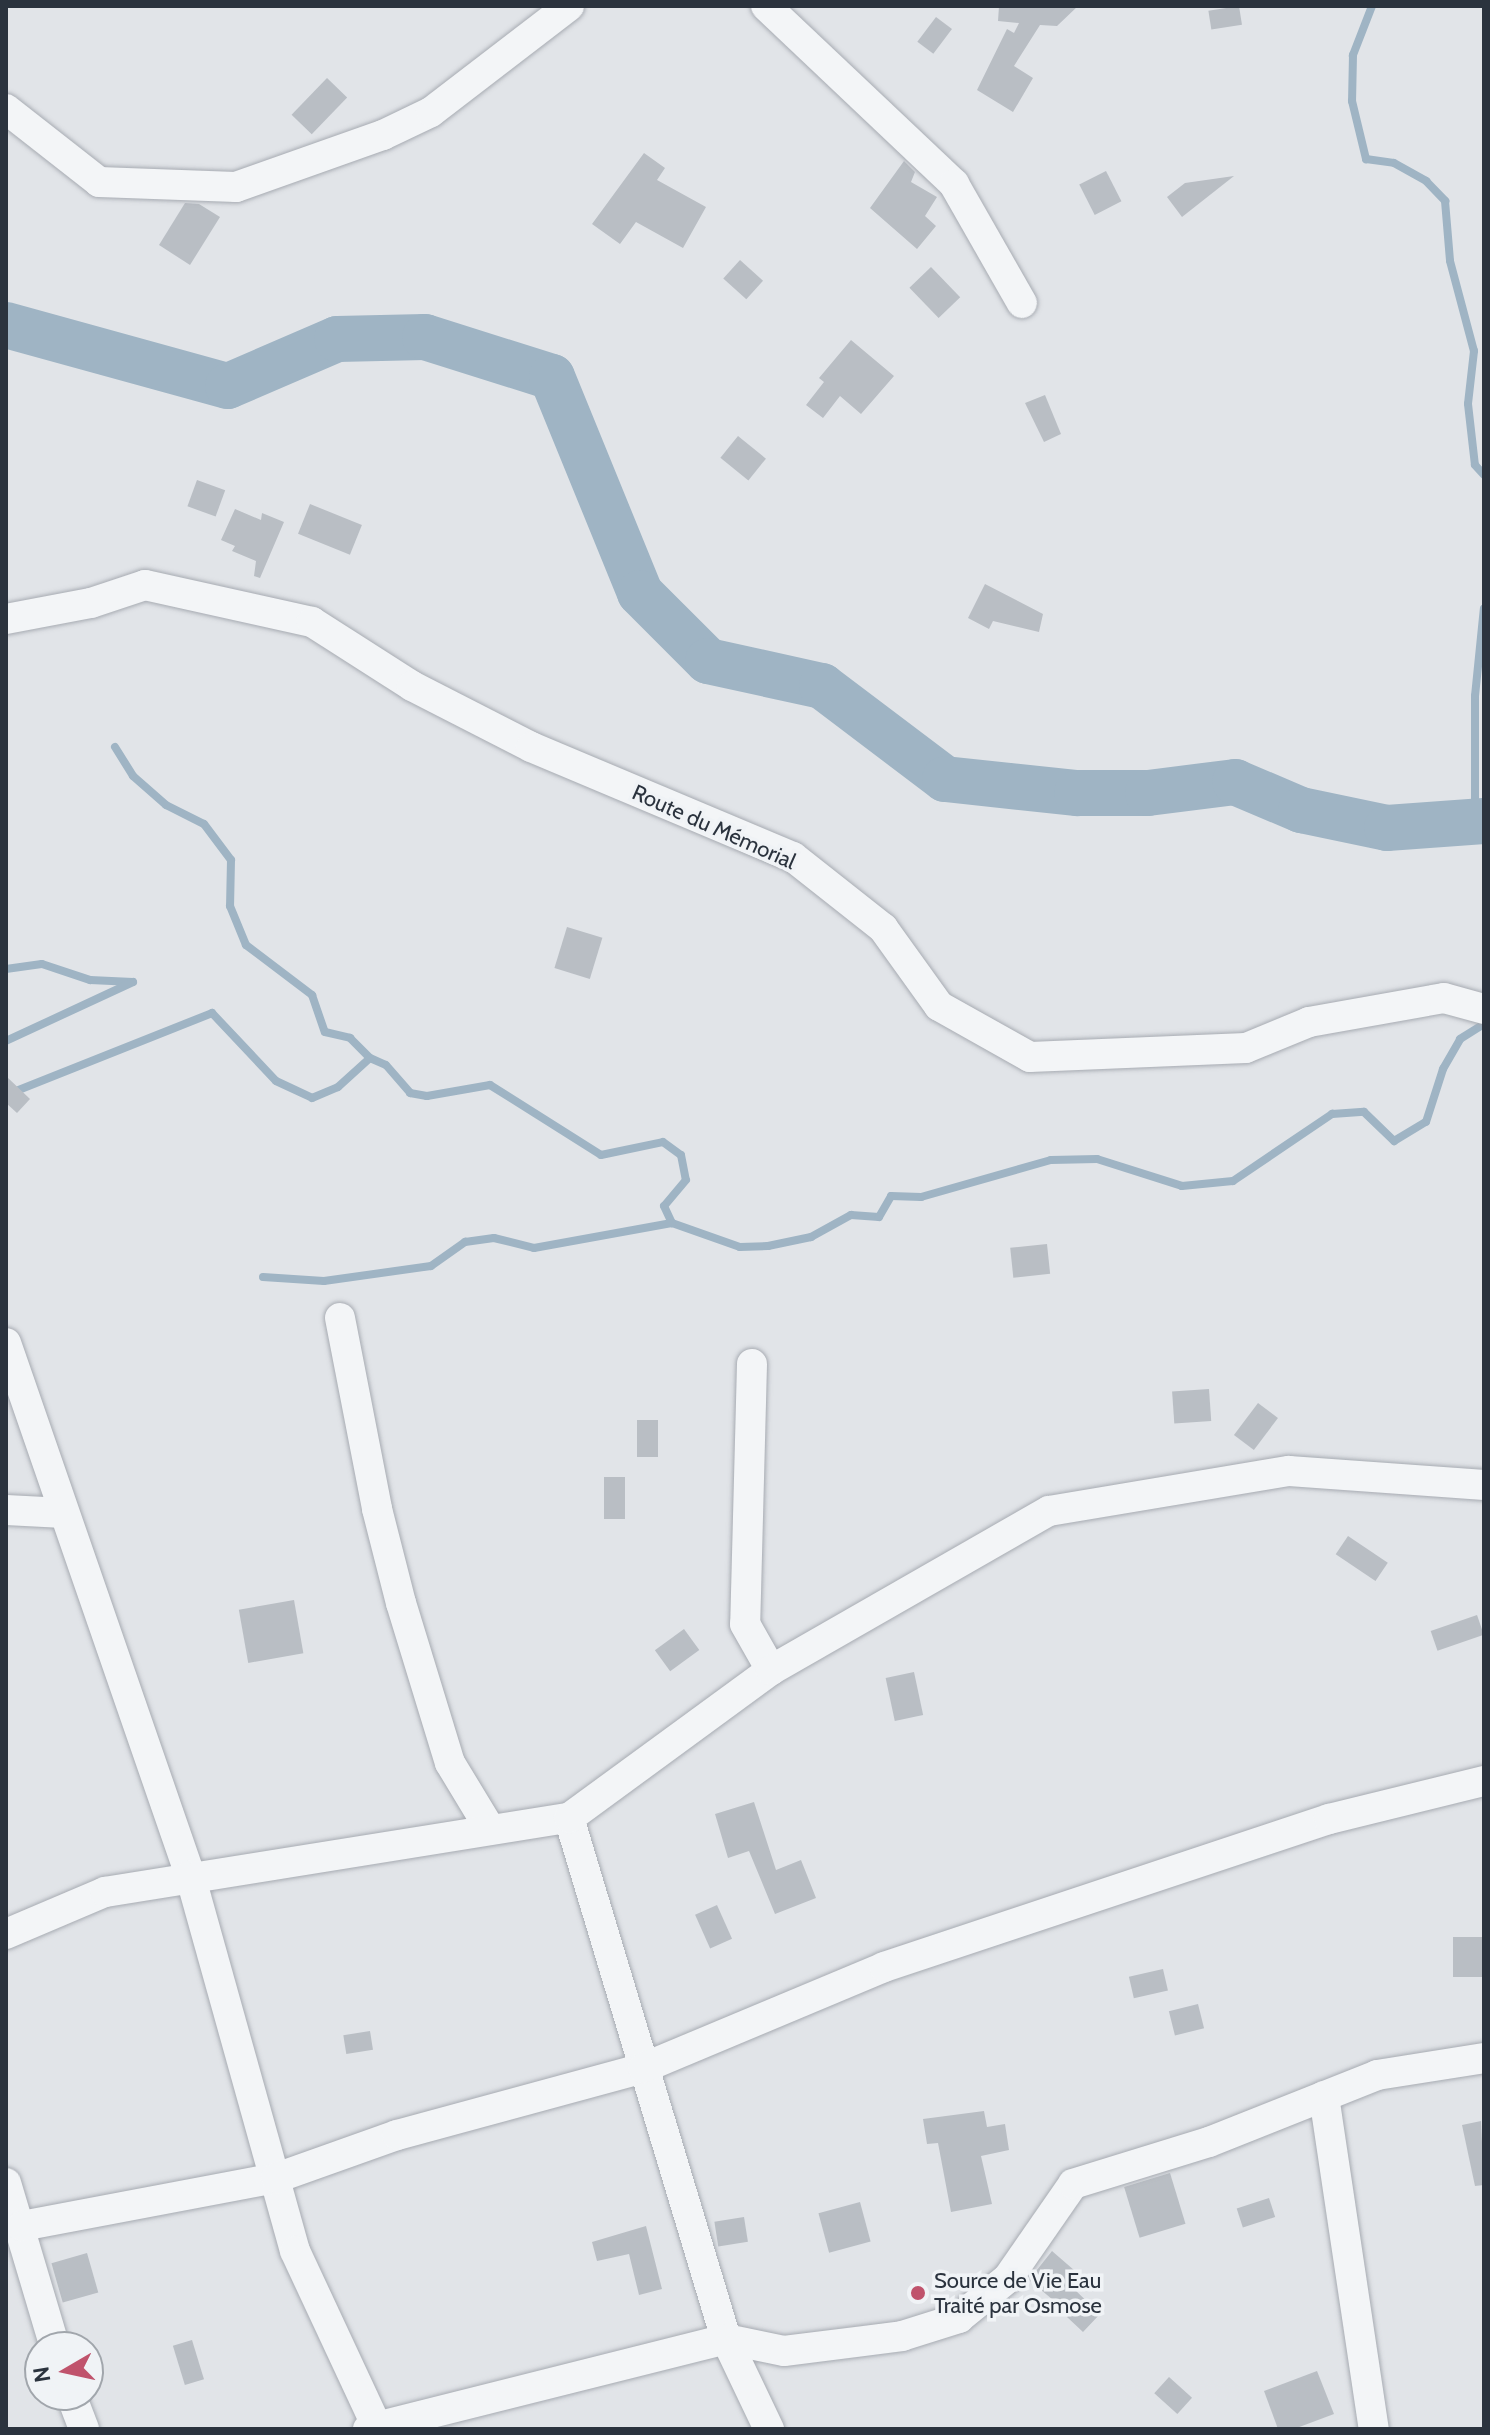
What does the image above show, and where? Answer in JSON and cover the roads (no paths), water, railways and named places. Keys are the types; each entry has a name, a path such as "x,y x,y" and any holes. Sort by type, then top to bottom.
{"street":[{"path":"6,109 99,182 236,187 383,135 431,112 569,6"},
{"path":"766,6 954,184 1022,303"},
{"name":"Route du Mémorial","path":"6,619 91,603 145,585 312,622 412,686 531,747 793,857 883,928 939,1006 1030,1057 1246,1048 1309,1022 1444,998 1484,1009"},
{"path":"340,1318 377,1509 401,1603 450,1763 490,1829"},
{"path":"6,1343 190,1875 295,2251 374,2428 726,2339 784,2351 902,2336 959,2318 1008,2278 1073,2184 1209,2142 1377,2075 1484,2058"},
{"path":"752,1364 745,1624 771,1670"},
{"path":"6,1934 105,1892 190,1875 420,1845 490,1829 569,1818 771,1670 1049,1511 1289,1471 1484,1485"},
{"path":"6,1510 64,1513"},
{"path":"22,2226 276,2178 397,2135 643,2068 884,1967 1329,1819 1484,1781"},
{"path":"569,1818 726,2339 769,2429"},
{"path":"1324,2096 1374,2429"},
{"path":"6,2183 22,2226 51,2331"}],"waterway":[{"path":"1372,6 1353,55 1352,101 1366,159 1394,163 1426,181 1445,201 1450,261 1474,351 1468,404 1475,465 1484,475"},
{"path":"6,325 228,386 337,339 425,337 552,377 640,593 708,661 822,686 945,779 1077,793 1148,793 1235,782 1301,810 1387,828 1484,821"},
{"path":"1475,819 1475,696 1484,608"},
{"path":"115,747 133,776 166,805 204,824 231,860 230,906 246,945 312,995 325,1032 350,1038 370,1058"},
{"path":"6,969 42,964 90,980 133,982 6,1041"},
{"path":"6,1095 212,1013 276,1081 312,1098 338,1087 370,1058 386,1065 410,1093 427,1096 490,1085 601,1155 663,1142 681,1155 686,1180 664,1206 672,1223 740,1247 768,1246 811,1237 851,1215 879,1217 891,1196 921,1197 1051,1160 1097,1159 1182,1186 1233,1181 1332,1114 1364,1112 1394,1141 1426,1122 1443,1069 1460,1039 1484,1024"},
{"path":"263,1277 324,1281 431,1266 465,1242 494,1238 534,1248 672,1223"}],"place":[{"name":"Source de Vie Eau Traité par Osmose","path":"918,2293"}]}
